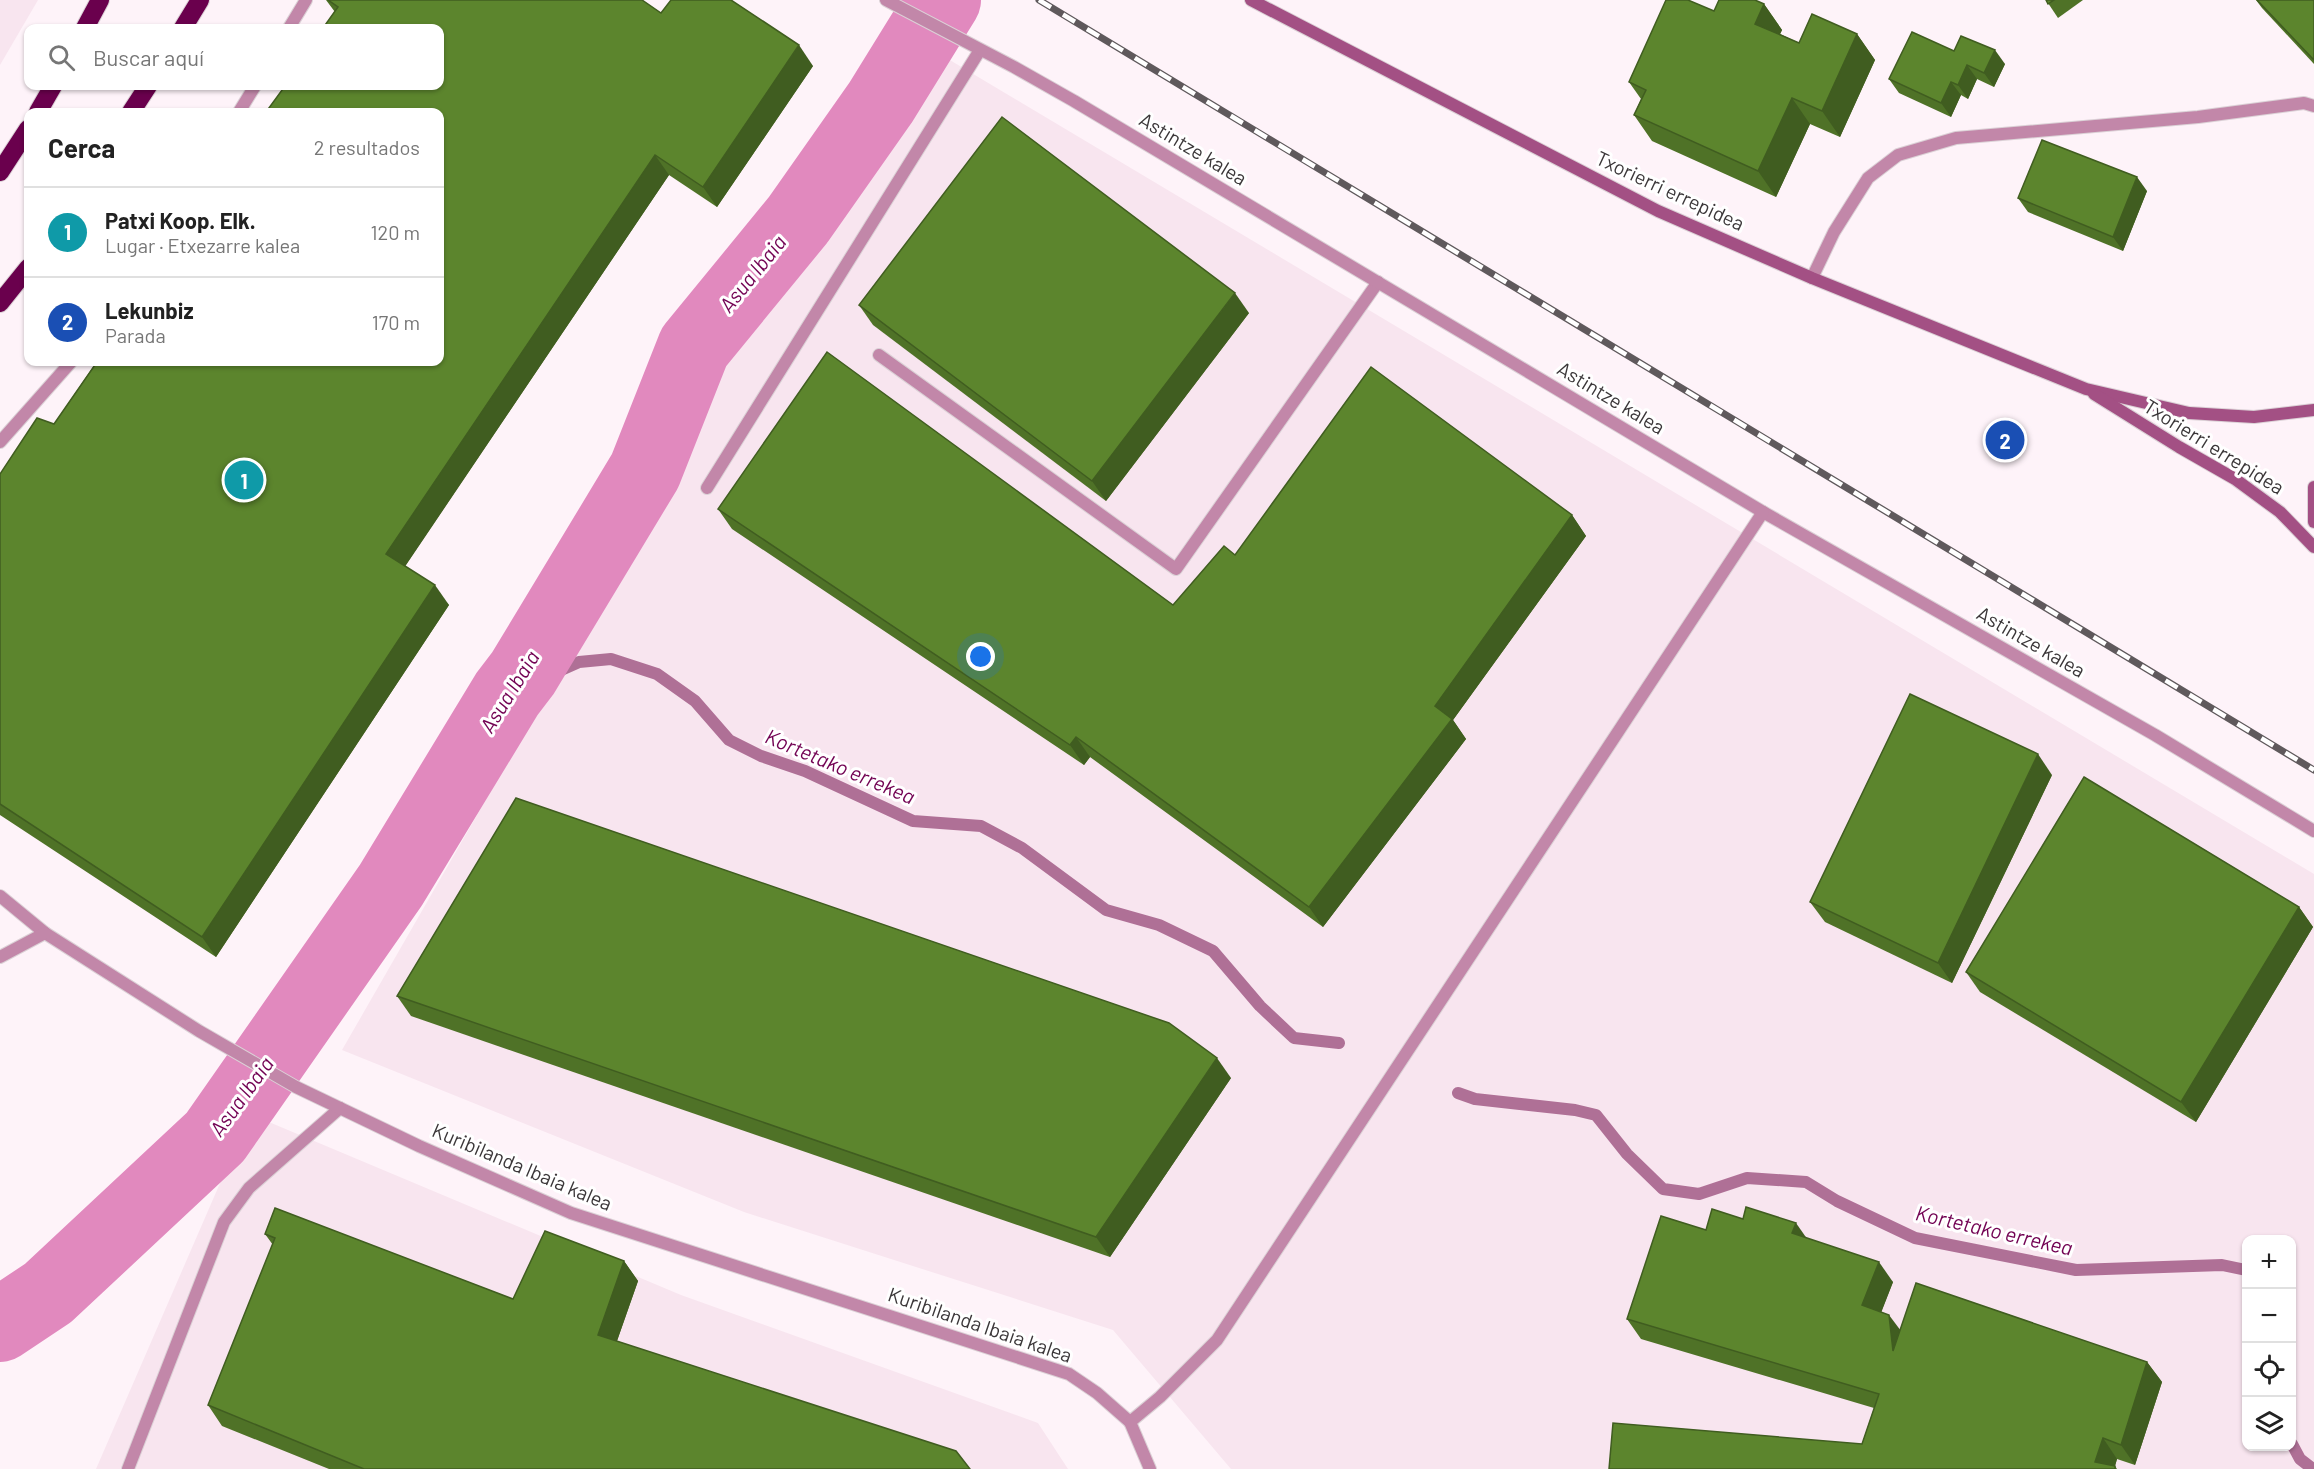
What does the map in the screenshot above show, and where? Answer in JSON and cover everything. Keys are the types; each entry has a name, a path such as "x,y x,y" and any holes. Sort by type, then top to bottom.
{"highway":[{"path":"87,24 100,0"},
{"path":"185,24 200,0"},
{"path":"40,108 51,90"},
{"path":"134,108 145,90"},
{"path":"0,172 24,135"},
{"path":"0,303 24,273"}],"street":[{"path":"291,24 306,0"},
{"name":"Astintze kalea","path":"886,0 1074,101 1763,512 2155,735 2314,831"},
{"name":"Txorierri errepidea","path":"1251,0 1658,211 1812,278 2086,389 2189,413 2254,417 2314,410"},
{"path":"707,488 980,50"},
{"path":"241,108 253,90"},
{"path":"1812,278 1834,232 1868,178 1898,155 1956,138 2198,117 2304,103 2314,105"},
{"path":"879,355 1176,569 1378,282"},
{"path":"0,442 67,366"},
{"name":"Txorierri errepidea","path":"2086,389 2235,479 2280,512 2314,547"},
{"name":"Txorierri errepidea","path":"2314,487 2312,515 2314,522"},
{"path":"1150,1469 1130,1422 1160,1397 1217,1340 1763,512"},
{"name":"Kuribilanda Ibaia kalea","path":"0,896 45,933 199,1031 296,1087 419,1146 571,1213 1069,1374 1130,1422"},
{"path":"0,957 45,933"},
{"path":"129,1469 224,1222 249,1188 340,1108"}],"shaded area":[{"path":"0,0 38,0 0,65"},
{"path":"928,47 2314,874 2314,1469 1231,1469 1113,1330 744,1212 342,1050 569,655 613,570 697,386 739,306 823,192 861,153 899,101"},
{"path":"250,1114 681,1295 1038,1423 1068,1469 96,1469"}],"building":[{"path":"328,0 642,0 661,13 671,0 731,0 799,45 703,187 655,155 386,554 435,585 202,937 0,804 0,474 37,418 54,424 94,366 444,366 444,108 269,108 282,90 444,90 444,24 326,24 338,7"},
{"path":"1666,0 1688,0 1714,11 1719,0 1755,0 1764,4 1755,24 1799,43 1812,14 1857,34 1822,111 1792,98 1758,171 1634,115 1646,90 1629,82"},
{"path":"2257,0 2314,0 2314,60"},
{"path":"1912,32 1954,51 1961,36 1995,50 1984,73 1967,65 1958,85 1951,82 1941,103 1889,79"},
{"path":"1002,117 1235,293 1092,481 859,305"},
{"path":"2042,140 2137,177 2113,237 2018,198"},
{"path":"827,352 1173,605 1224,546 1235,555 1371,367 1572,515 1435,706 1452,719 1309,907 1076,737 1070,745 718,509"},
{"path":"1910,694 2038,754 1938,963 1810,902"},
{"path":"2084,777 2299,907 2181,1102 1966,972"},
{"path":"516,798 1169,1023 1217,1058 1096,1237 397,996"},
{"path":"1746,1207 1796,1223 1792,1233 1879,1262 1862,1305 1889,1315 1893,1351 1916,1283 2147,1362 2121,1445 2103,1438 2095,1462 2115,1466 2115,1469 1609,1469 1613,1423 1862,1444 1879,1394 1627,1319 1661,1216 1706,1230 1712,1209 1743,1219"},
{"path":"275,1208 513,1299 545,1231 624,1261 598,1335 956,1451 970,1469 364,1469 208,1405 275,1238 265,1234"}],"waterway":[{"name":"Kortetako errekea","path":"0,1325 48,1293 215,1137 391,885 507,694 523,673 645,471 694,347 798,220 881,102 944,0"},
{"name":"Kortetako errekea","path":"507,694 579,662 611,659 657,674 695,701 729,740 761,756 805,771 913,821 981,826 1022,848 1106,910 1159,925 1213,951 1260,1006 1294,1038 1339,1043"},
{"name":"Kortetako errekea","path":"1458,1093 1475,1099 1575,1110 1596,1115 1627,1154 1663,1189 1699,1194 1747,1178 1806,1182 1837,1201 1915,1238 2076,1270 2222,1265 2242,1269"},
{"name":"Kortetako errekea","path":"2296,1451 2300,1459 2313,1469"}],"railway":[{"path":"1039,0 2314,770"}],"place":[{"name":"Lekunbiz","path":"2005,440"},
{"name":"Patxi Koop. Elk.","path":"244,480"}],"water label":[{"name":"Asua Ibaia","path":"753,274"},
{"name":"Asua Ibaia","path":"510,692"},
{"name":"Asua Ibaia","path":"242,1097"}]}
